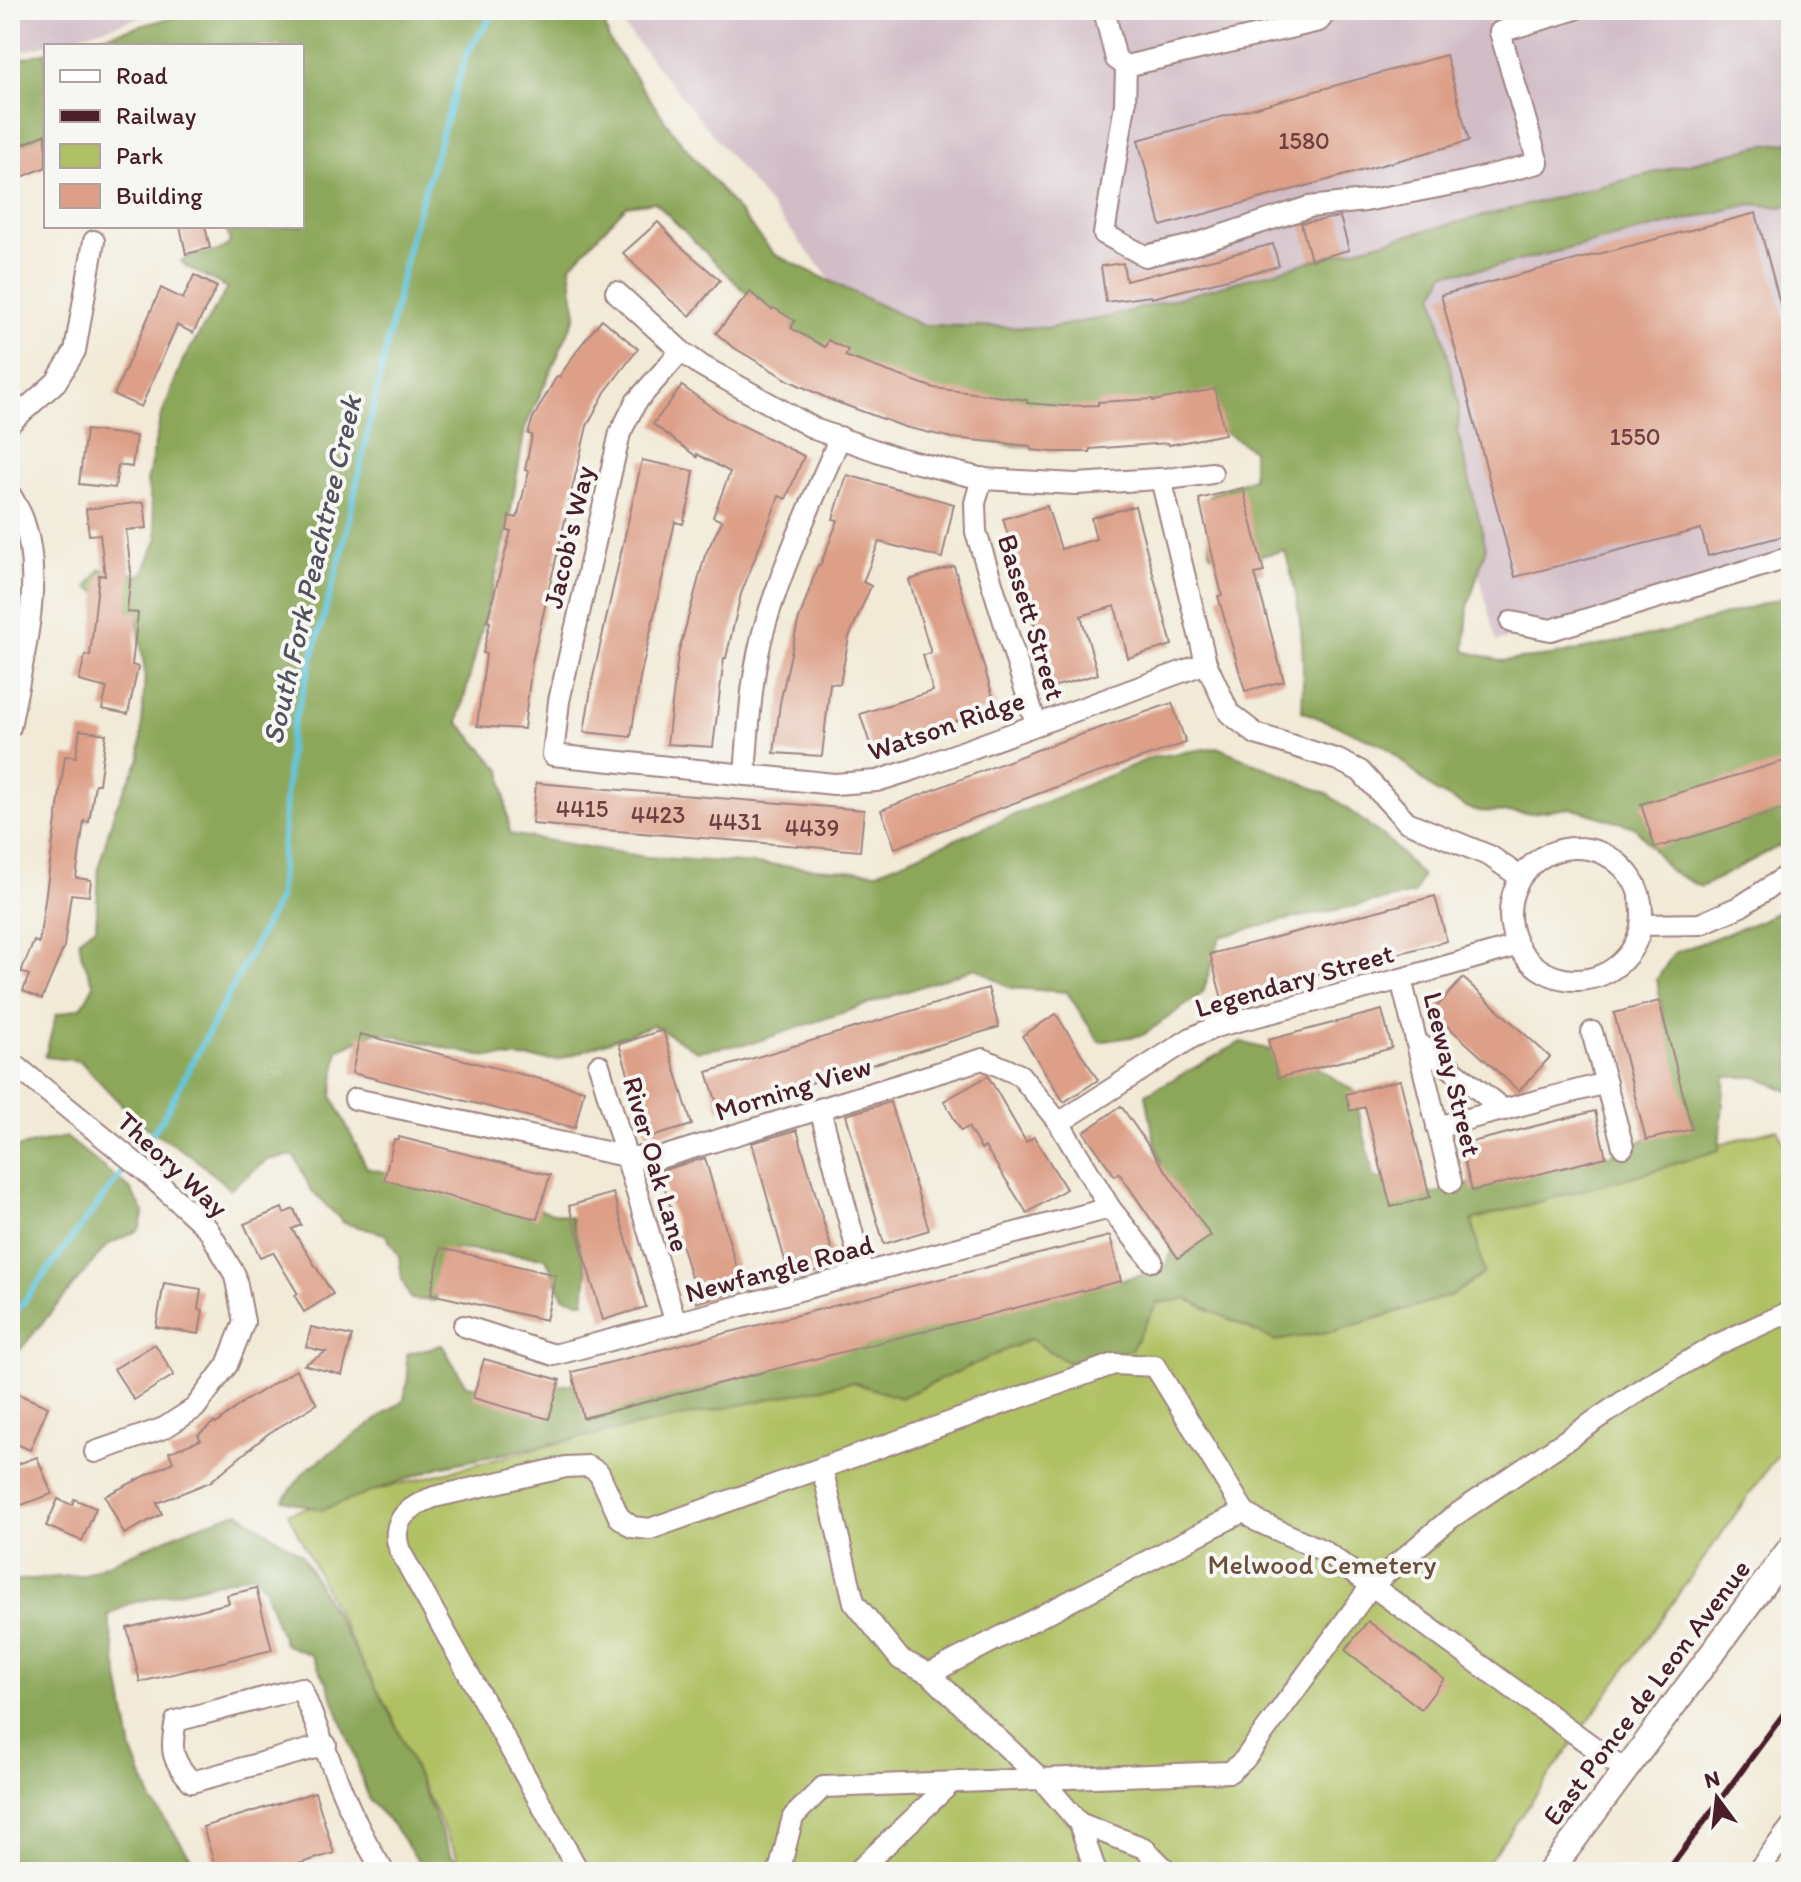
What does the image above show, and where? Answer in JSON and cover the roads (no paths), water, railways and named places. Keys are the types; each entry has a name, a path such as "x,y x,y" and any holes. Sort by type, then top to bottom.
{"main road":[{"name":"East Ponce de Leon Avenue","path":"1550,1872 1791,1547"}],"street":[{"path":"1104,10 1116,59 1126,66 1319,21 1327,10"},
{"path":"1126,66 1125,104 1104,234 1145,256 1189,246 1309,207 1365,201 1450,185 1538,163 1500,32 1573,10"},
{"path":"10,423 56,382 75,351 94,241"},
{"path":"616,292 702,366 817,430 894,457 982,478 1076,484 1212,473"},
{"name":"Jacob's Way","path":"553,755 559,701 620,433 636,402 681,351"},
{"path":"745,775 753,683 766,623 840,437"},
{"name":"Bassett Street","path":"982,478 975,503 976,532 1036,724"},
{"path":"1161,479 1206,663 1229,713 1256,734 1338,760 1360,771 1407,822 1490,856 1520,877"},
{"path":"10,494 24,522 31,559 30,614 10,727"},
{"path":"1511,622 1551,630 1791,557"},
{"name":"Watson Ridge","path":"553,755 834,784 877,781 1206,663"},
{"path":"1578,848 1600,852 1620,864 1634,881 1642,902 1642,925 1635,945 1623,961 1606,974 1587,980 1565,980 1546,974 1529,962 1516,946 1508,910 1520,877 1536,861 1556,850 1578,848"},
{"path":"1642,925 1700,924 1741,906 1791,873"},
{"name":"Legendary Street","path":"1059,1123 1191,1038 1215,1027 1516,946"},
{"name":"Leeway Street","path":"1401,979 1451,1182"},
{"path":"1592,1032 1623,1147"},
{"path":"1416,1041 1504,1110"},
{"name":"Morning View","path":"355,1099 625,1156 656,1159 983,1059 1020,1075 1059,1123 1110,1208 1152,1261"},
{"name":"Theory Way","path":"10,1061 145,1171 208,1229 235,1275 244,1322 227,1365 195,1408 164,1428 95,1452"},
{"name":"River Oak Lane","path":"599,1065 676,1324"},
{"path":"1437,1127 1606,1083"},
{"path":"820,1109 863,1274"},
{"name":"Newfangle Road","path":"464,1326 554,1355 1110,1208"},
{"path":"779,1872 793,1817 823,1787 1230,1772 1244,1760 1371,1586 1451,1518 1646,1386 1714,1346 1791,1311"},
{"path":"579,1872 400,1551 395,1537 401,1519 414,1505 434,1497 566,1467 588,1466 599,1473 619,1517 632,1527 650,1529 1114,1364 1155,1366 1244,1511 1257,1521 1324,1551 1625,1770"},
{"path":"822,1468 854,1602 900,1659 929,1674 1043,1781 1079,1823 1096,1872"},
{"path":"929,1674 1244,1511"},
{"path":"326,1745 192,1782 177,1766 171,1744 176,1721 301,1688 326,1745 366,1845 384,1872"},
{"path":"857,1872 951,1783"},
{"path":"1079,1823 1144,1848 1168,1872"},
{"path":"1757,1872 1791,1827"}],"waterway":[{"name":"South Fork Peachtree Creek","path":"10,1320 162,1120 279,899 290,736 342,551 411,235 467,53 496,10"}],"railway":[{"path":"1667,1872 1791,1704"}],"park label":[{"name":"Melwood Cemetery","path":"1322,1564"}]}
